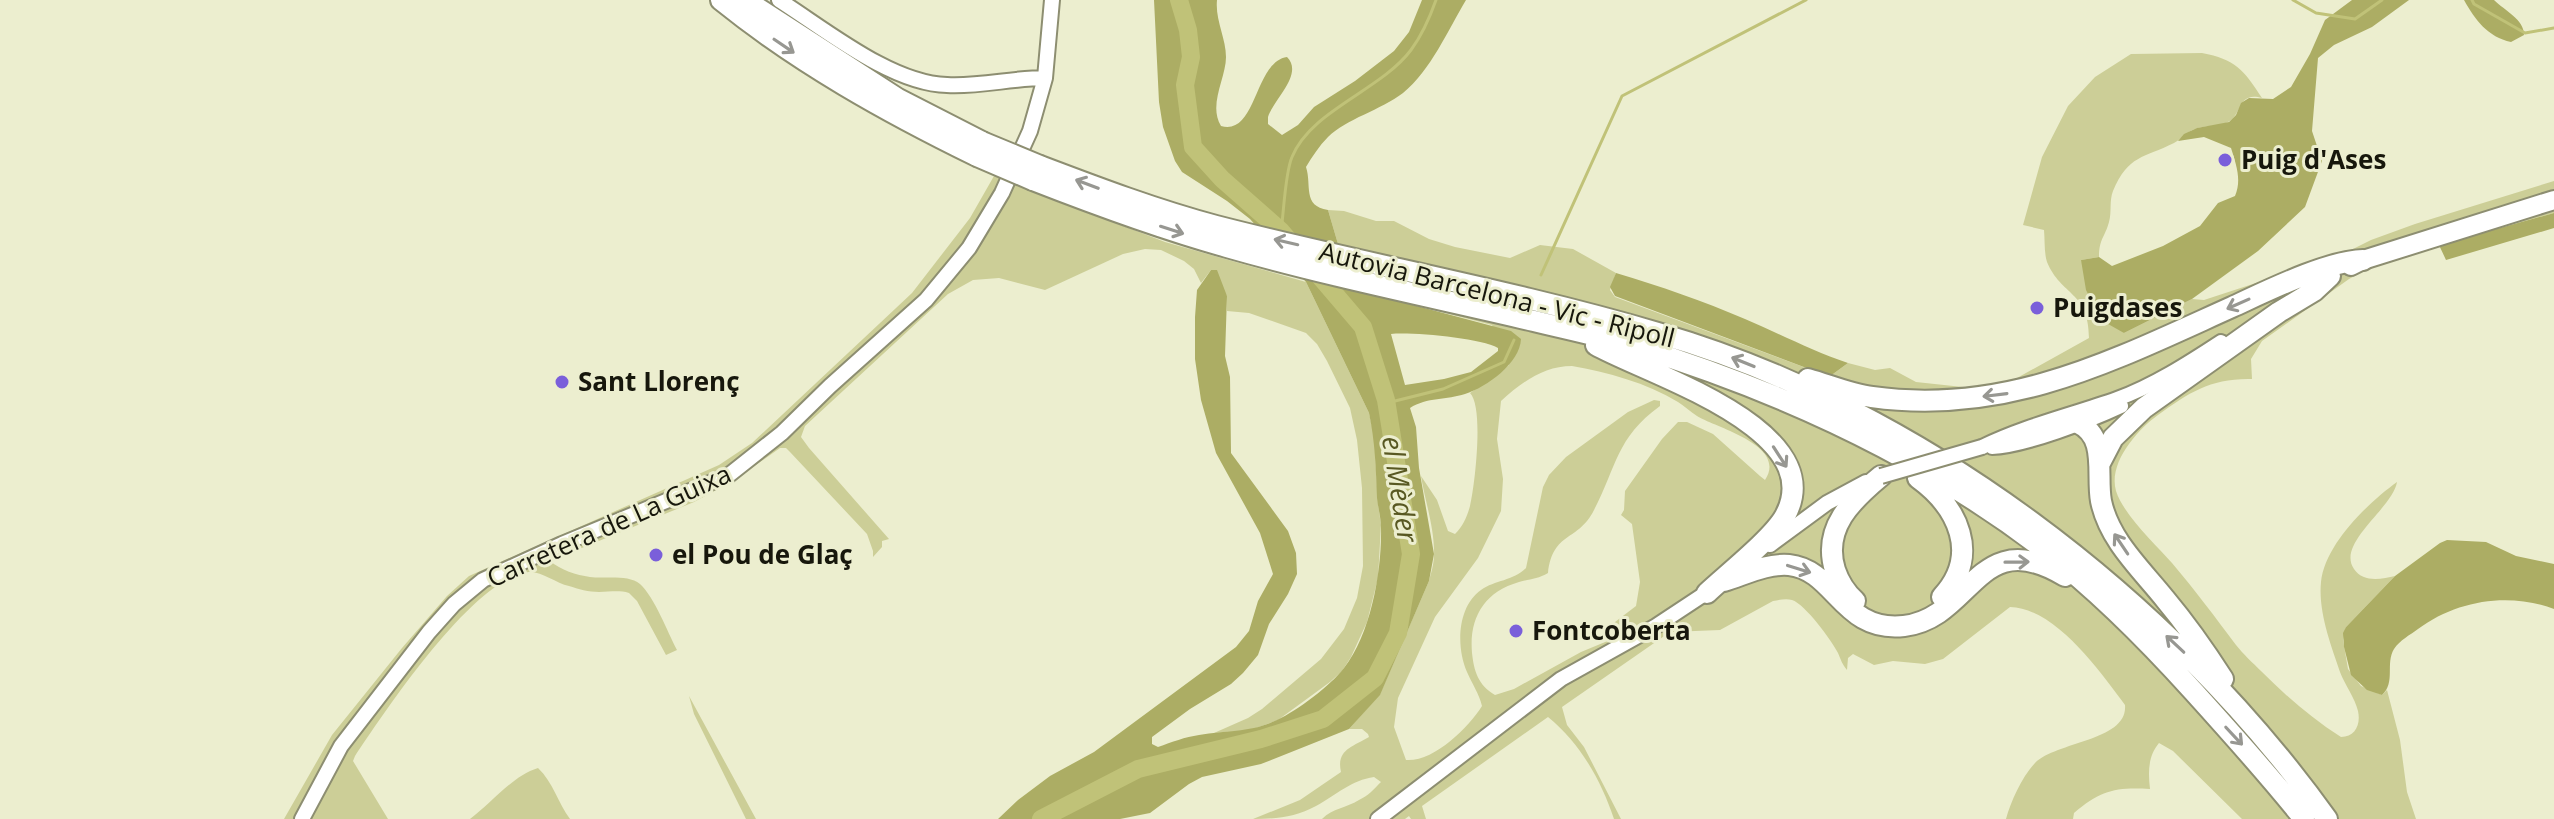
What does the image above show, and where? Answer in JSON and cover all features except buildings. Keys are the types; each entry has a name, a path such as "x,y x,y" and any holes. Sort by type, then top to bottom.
{"highway":[{"name":"Autovia Barcelona - Vic - Ripoll","path":"721,0 802,58 899,118 1037,173 1116,212 1228,248 1630,345 1751,386 1910,461 1992,511 2047,551 2103,598 2153,647 2258,761 2304,819"},
{"name":"Autovia Barcelona - Vic - Ripoll","path":"745,0 979,149"},
{"name":"Autovia Barcelona - Vic - Ripoll","path":"1037,173 1214,225 1540,301 1661,333 1777,376 1840,406 1913,445 2047,532 2154,624 2249,719 2327,819"},
{"path":"1777,376 1784,372 1870,397 1965,399 2008,393 2066,378 2285,283 2350,260 2363,260"},
{"path":"2099,466 2113,438 2144,408 2279,312 2314,291 2330,276"},
{"path":"1572,331 1607,351 1696,390 1738,416 1770,442 1787,468 1791,486 1786,515 1773,532 1715,587"},
{"path":"2078,423 2095,438 2101,501 2113,532 2191,632 2249,719"},
{"path":"1881,476 1861,492 1840,518 1832,542 1833,564 1843,588 1864,607 1879,613 1908,615 1929,607 1951,586 1960,567 1962,541 1948,506 1931,487 1899,464 1897,456"},
{"path":"1715,587 1768,567 1794,566 1817,576 1855,614 1872,623 1894,627 1913,625 1932,618 1979,574 2011,561 2029,561 2052,569 2103,598"}],"main road":[{"path":"2330,276 2363,260 2554,200"}],"street":[{"path":"779,0 908,79 946,86 1045,78"},
{"name":"Carretera de La Guixa","path":"302,819 341,746 454,604 483,580 729,475 782,433 926,300 969,248 1002,193 1030,131 1045,78 1052,0"},
{"path":"1378,819 1561,679 1656,626 1715,587 1827,503 1881,476 1986,445 2120,398 2219,344 2266,311 2330,276"},
{"path":"1986,445 2002,446 2115,409 2159,388 2219,344"}],"green space":[{"path":"2202,53 2223,59 2244,73 2262,98 2248,98 2226,123 2195,129 2174,143 2138,159 2119,179 2112,195 2110,218 2099,257 2081,260 2124,333 2192,299 2204,300 2341,255 2415,224 2554,181 2554,213 2385,260 2349,279 2262,341 2251,359 2252,379 2213,384 2180,400 2141,429 2126,448 2116,469 2116,491 2125,509 2239,648 2289,698 2341,737 2353,732 2359,716 2326,628 2321,605 2324,568 2339,539 2361,513 2397,482 2386,503 2359,537 2351,559 2354,569 2362,576 2373,579 2395,576 2346,627 2343,640 2348,669 2361,686 2382,695 2387,690 2400,740 2407,792 2416,819 2242,819 2173,751 2159,743 2150,764 2150,789 2118,790 2101,795 2074,813 2073,819 2006,819 2018,790 2035,763 2045,756 2104,733 2123,717 2125,705 2075,644 2043,618 2027,610 2010,607 1943,659 1925,664 1893,661 1874,665 1853,654 1848,658 1847,670 1818,624 1804,608 1787,599 1773,601 1720,630 1670,632 1562,707 1567,725 1584,747 1621,819 1614,819 1603,790 1580,750 1548,717 1422,806 1426,819 1411,819 1409,816 1405,819 1322,819 1368,794 1381,782 1374,777 1351,785 1301,813 1253,819 1300,800 1341,772 1343,754 1369,737 1362,729 1349,729 1380,694 1433,565 1433,536 1421,476 1437,500 1448,531 1455,534 1469,510 1476,465 1477,414 1470,393 1509,365 1492,325 1368,293 1338,244 1328,210 1344,211 1376,221 1394,221 1429,239 1510,258 1540,245 1573,249 1616,273 1610,290 1615,297 1825,375 1833,374 1848,363 1875,370 1890,368 1916,382 1972,388 1994,386 2017,378 2089,338 2084,311 2059,282 2047,262 2044,230 2023,225 2042,157 2068,106 2095,77 2131,54","holes":["1572,366 1653,389 1697,416 1747,439 1767,457 1769,468 1765,480 1713,434 1687,422 1678,422 1625,491 1621,515 1632,524 1640,582 1636,606 1615,622 1609,631 1610,640 1581,652 1514,689 1495,695 1481,682 1473,660 1473,629 1481,608 1496,592 1507,586 1548,573 1555,550 1588,520 1626,441 1660,406 1660,401 1654,400 1628,412 1566,457 1549,475 1543,487 1526,568 1481,590 1473,597 1463,617 1460,640 1463,662 1482,706 1468,724 1439,750 1428,756 1406,760 1394,727 1398,698 1435,617 1478,558 1501,511 1503,479 1497,439 1501,401 1543,372"]},
{"path":"994,176 1165,242 1306,282 1369,413 1374,435 1381,525 1378,578 1367,622 1351,657 1330,682 1278,720 1248,731 1214,733 1262,709 1321,659 1344,629 1357,598 1363,566 1362,488 1357,440 1350,408 1327,361 1306,333 1249,313 1227,311 1227,296 1211,270 1201,283 1194,269 1184,261 1161,250 1145,249 1123,254 1045,290 999,278 973,280 948,294 805,426 801,437 809,448 889,539 882,541 882,547 873,557 867,534 786,448 780,448 733,481 694,502 550,561 579,575 623,578 640,584 656,606 677,650 666,655 637,601 629,593 584,590 534,572 507,579 483,597 433,649 355,756 353,761 388,819 284,819 332,735 402,648 447,596 469,576 719,465 752,443 912,293 970,218"},
{"path":"689,696 756,819 746,819 694,714"},
{"path":"538,768 570,819 470,819 511,783"}],"shaded area":[{"path":"1154,0 1217,0 1226,57 1216,109 1221,126 1233,126 1242,120 1268,71 1276,62 1287,57 1292,71 1290,79 1268,117 1268,124 1282,135 1298,125 1314,107 1394,51 1409,32 1422,0 1466,0 1413,84 1394,99 1335,131 1322,144 1306,167 1310,194 1314,204 1328,210 1338,244 1368,293 1511,331 1521,339 1519,348 1509,365 1483,386 1465,394 1423,402 1410,408 1416,427 1419,468 1434,554 1429,581 1380,695 1349,729 1261,764 1202,777 1150,813 1120,819 998,819 1050,776 1094,752 1236,647 1249,631 1258,601 1273,574 1260,533 1216,453 1201,400 1195,359 1197,290 1211,270 1217,270 1227,296 1225,356 1230,377 1231,453 1288,531 1296,553 1297,574 1269,624 1258,655 1243,673 1152,737 1152,744 1158,747 1194,736 1258,727 1294,710 1322,690 1344,668 1361,638 1373,601 1381,528 1369,413 1306,282 1250,219 1182,172 1163,127","holes":["1391,334 1462,339 1489,344 1498,351 1471,372 1405,385"]},
{"path":"2352,0 2409,0 2372,27 2334,45 2318,58 2312,131 2322,161 2305,207 2258,251 2192,299 2124,333 2101,320 2086,290 2081,260 2099,257 2112,266 2163,246 2200,226 2218,203 2235,196 2238,178 2231,148 2204,137 2178,141 2197,128 2229,122 2241,103 2249,98 2273,99 2291,87 2325,20"},
{"path":"2464,0 2494,0 2521,24 2524,35 2511,42 2489,32"},
{"path":"2554,213 2554,228 2446,260 2439,245"},
{"path":"1616,273 1713,306 1848,363 1833,374 1825,375 1615,296 1610,287"},
{"path":"2447,540 2486,542 2516,556 2554,564 2554,609 2501,600 2449,611 2396,646 2391,655 2389,684 2382,695 2367,690 2351,675 2344,647 2346,627 2395,576"}],"waterway":[{"name":"el Mèder","path":"1041,819 1138,769 1261,739 1323,719 1375,678 1398,633 1411,554 1386,400 1363,327 1281,231 1222,179 1193,147 1185,85 1191,57 1188,30 1179,0"},
{"path":"1281,231 1286,182 1292,157 1301,141 1330,113 1398,64 1419,38 1436,0"},
{"path":"1541,275 1622,96 1806,0"},
{"path":"2293,0 2316,13 2355,19 2382,0"},
{"path":"2472,0 2525,33 2554,28"},
{"path":"1387,403 1443,389 1504,362 1514,340"}],"place":[{"name":"Puig d'Ases","path":"2225,160"},
{"name":"Puigdases","path":"2037,308"},
{"name":"Sant Llorenç","path":"562,382"},
{"name":"el Pou de Glaç","path":"656,555"},
{"name":"Fontcoberta","path":"1516,631"}]}
